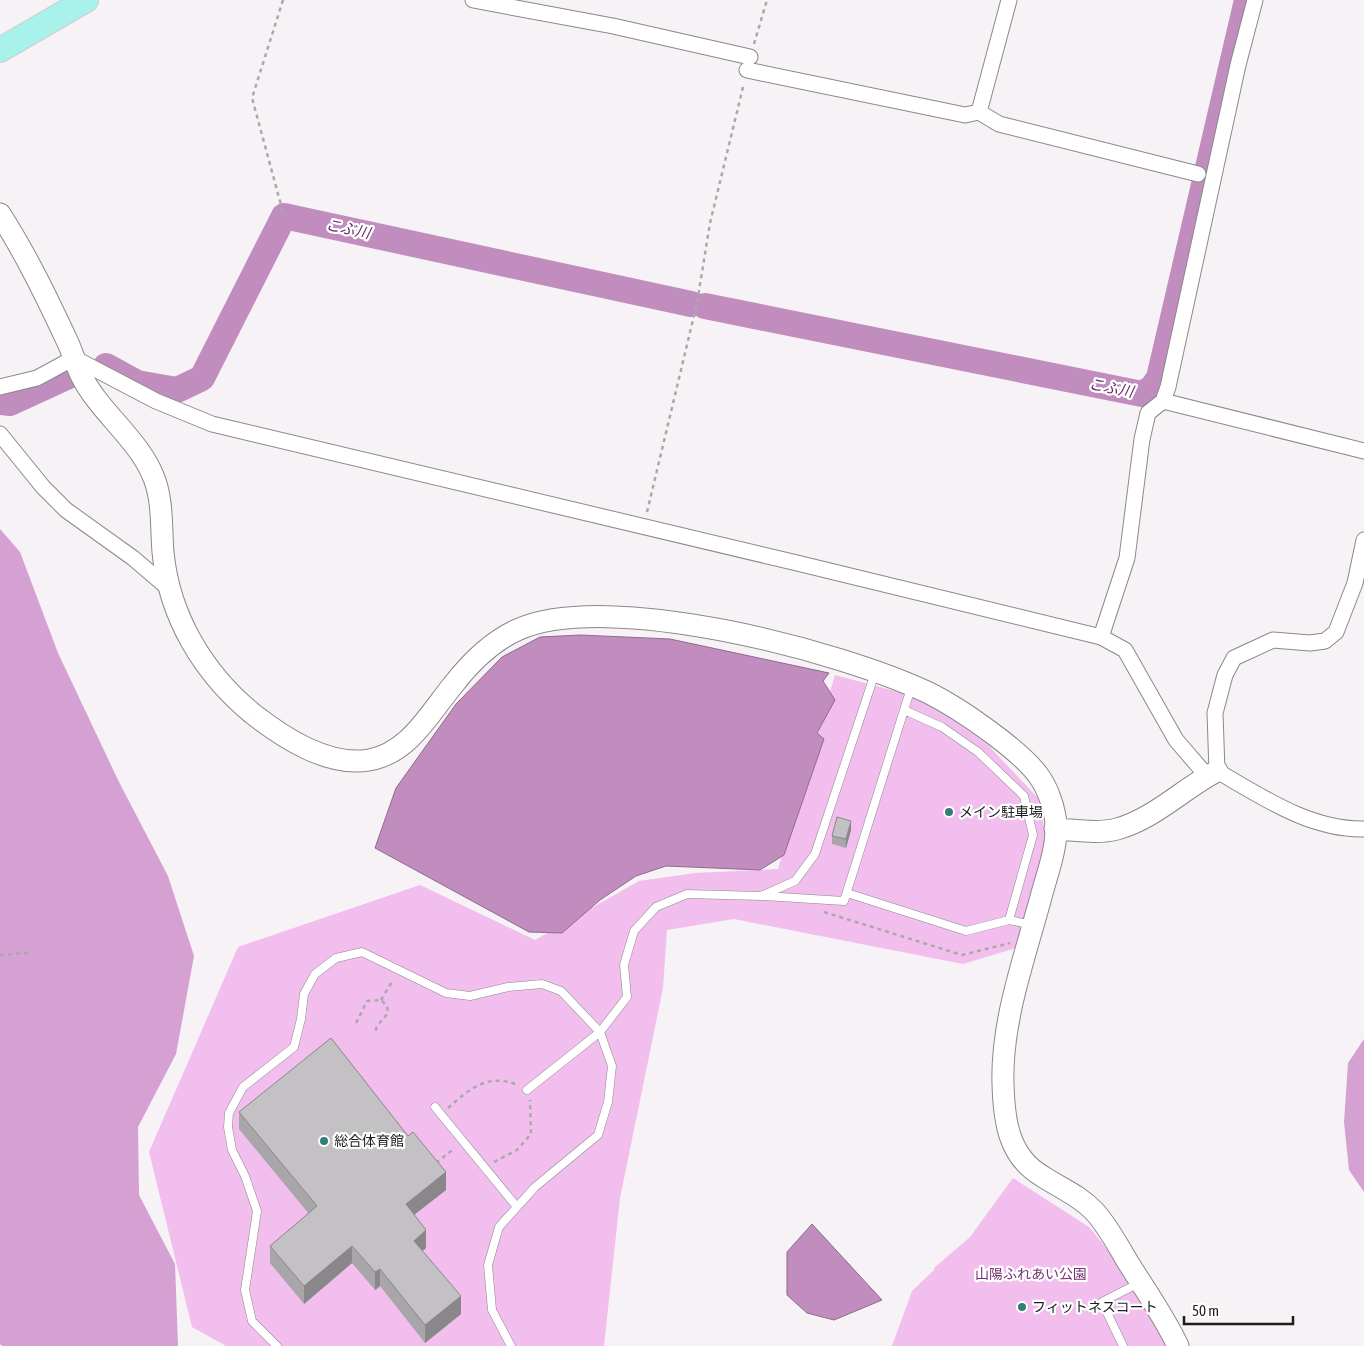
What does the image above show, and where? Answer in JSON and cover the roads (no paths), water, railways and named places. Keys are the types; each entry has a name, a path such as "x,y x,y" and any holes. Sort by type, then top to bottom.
{"main road":[{"path":"0,50 86,0"}],"street":[{"path":"473,0 613,26 749,64 965,114 979,112 999,124 1198,174"},
{"path":"979,112 1009,0"},
{"path":"1100,637 1127,558 1142,439 1148,413 1163,401 1168,387 1238,65 1255,0"},
{"path":"0,214 21,246 82,377 141,454 154,478 160,504 167,587 187,636 217,678 252,712 289,739 318,754 349,760 371,760 409,741 457,679 485,650 515,631 544,621 578,617 644,619 737,632 876,671 931,694 970,717 1005,744 1038,775 1051,801 1056,829 1054,848 1031,934 1006,1041 1003,1081 1007,1124 1014,1151 1035,1173 1080,1197 1093,1210 1140,1282 1178,1346"},
{"path":"0,388 38,378 74,358"},
{"path":"74,358 156,401 212,424 644,526 1100,637 1125,650 1176,740 1212,773 1280,808 1344,830 1364,829"},
{"path":"1163,401 1364,451"},
{"path":"0,434 43,487 66,510 133,558 167,587"},
{"path":"1212,773 1216,713 1225,676 1234,658 1273,640 1310,643 1325,641 1336,632 1354,583 1364,540"},
{"path":"1056,829 1088,831 1115,829 1133,824 1212,773"}],"lane":[{"path":"761,896 795,881 815,854 876,671"},
{"path":"528,1090 600,1032 627,997 624,965 634,931 656,907 687,894 844,901 912,686"},
{"path":"904,710 942,727 978,752 1024,796 1033,835 1009,920"},
{"path":"847,893 966,931 1009,920 1031,934"},
{"path":"277,1346 252,1321 245,1290 257,1211 245,1176 232,1150 228,1127 229,1113 243,1086 294,1047 301,1019 304,994 315,974 336,958 362,952 446,993 470,996 508,987 542,984 561,991 600,1032 612,1066 608,1102 598,1135 535,1187 499,1227 488,1265 492,1310 511,1346"},
{"path":"435,1107 518,1207"},
{"path":"1123,1346 1102,1302 1140,1282"}],"waterway":[{"name":"こぶ川","path":"705,306 1142,394 1152,388 1159,378 1247,0"},
{"name":"こぶ川","path":"106,366 137,383 177,390 202,378 284,216 691,304"},
{"name":"こぶ川","path":"0,402 10,403 71,375"}],"place":[{"name":"メイン駐車場","path":"949,812"},
{"name":"総合体育館","path":"324,1141"},
{"name":"フィットネスコート","path":"1022,1307"}],"park label":[{"name":"山陽ふれあい公園","path":"1031,1274"}]}
